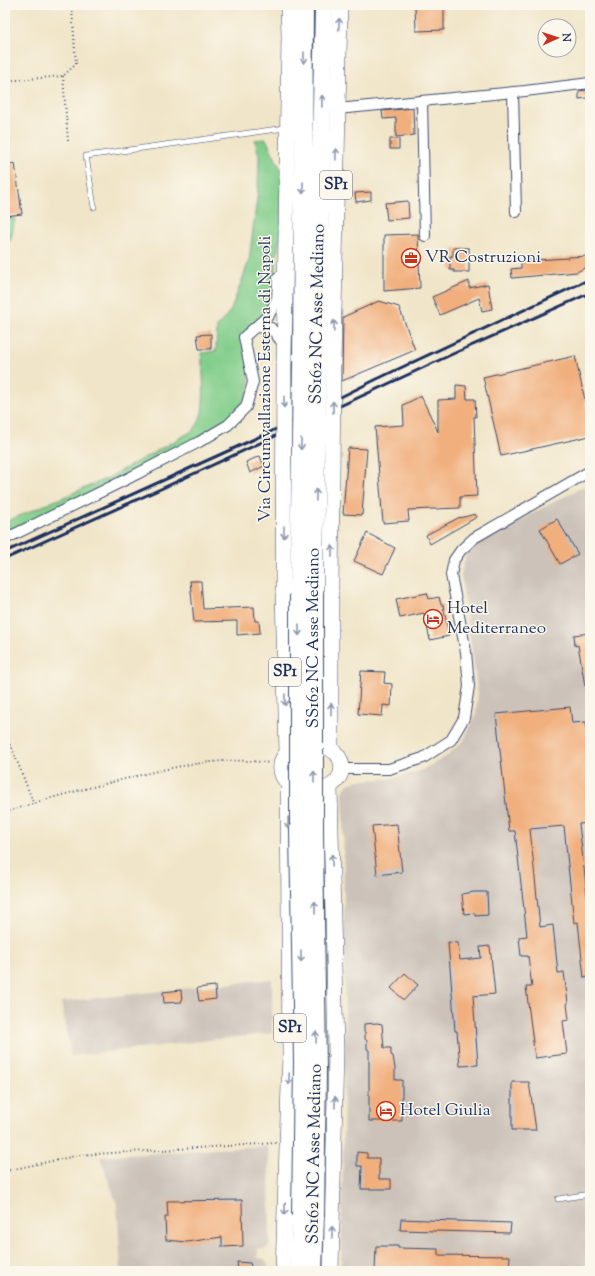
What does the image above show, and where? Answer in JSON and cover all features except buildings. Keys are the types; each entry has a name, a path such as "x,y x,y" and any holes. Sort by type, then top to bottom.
{"highway":[{"name":"SS162 NC Asse Mediano","path":"304,5 317,364"},
{"name":"SS162 NC Asse Mediano","path":"313,1271 308,1216 303,1062 299,833 299,591 317,364 324,5"},
{"name":"SS162 NC Asse Mediano","path":"299,1271 308,1216"}],"main road":[{"name":"Via Circumvallazione Esterna di Napoli","path":"283,1271 290,1054 291,786 283,778 281,772 283,758 290,750 283,591 284,345 289,36 288,5"},
{"name":"SP1","path":"340,5 337,109 317,364 331,590 327,747 337,753 342,769"},
{"path":"331,1271 336,1051 328,788 337,781 342,769"}],"street":[{"path":"337,109 590,83"},
{"path":"513,92 516,212"},
{"path":"422,101 425,236"},
{"path":"5,539 127,479 228,426 246,407 253,382 244,337 269,315 277,299 279,264 286,244"},
{"path":"256,327 270,328 284,345"},
{"path":"342,769 389,769 423,758 451,740 464,718 469,686 466,652 451,575 454,560 460,550 474,538 590,471"}],"lane":[{"path":"94,207 86,156 288,127"},
{"path":"558,1200 590,1194"}],"path":[{"path":"5,81 63,76 76,64 72,9"},
{"path":"63,76 68,141"},
{"path":"5,738 12,748 33,802"},
{"path":"5,813 33,802 169,768 218,761 248,760 269,763 275,766"},
{"path":"5,1171 80,1155 287,1143"}],"shaded area":[{"path":"590,483 590,1271 341,1271 345,1022 343,791 348,784 359,780 388,779 420,771 447,756 463,741 476,715 478,693 461,574 466,554 480,541"},
{"path":"272,979 272,1033 71,1056 61,1002"},
{"path":"265,1146 269,1150 270,1246 265,1249 258,1248 257,1258 265,1259 268,1265 268,1271 121,1271 117,1204 100,1157"}],"green space":[{"path":"266,139 283,174 281,231 277,254 275,294 263,317 248,327 249,386 246,398 239,409 228,420 167,458 5,537 5,522 108,478 194,430 200,420 203,405 201,353 216,351 217,327 231,310 249,261 258,190 259,156 255,140"},
{"path":"15,218 11,238 5,248 5,220"}],"railway":[{"path":"5,552 272,431 377,379 590,279"},
{"path":"5,559 457,352 590,293"}],"place":[{"name":"VR Costruzioni","path":"411,258"},
{"name":"Hotel Mediterraneo","path":"433,619"},
{"name":"Hotel Giulia","path":"386,1111"}]}
